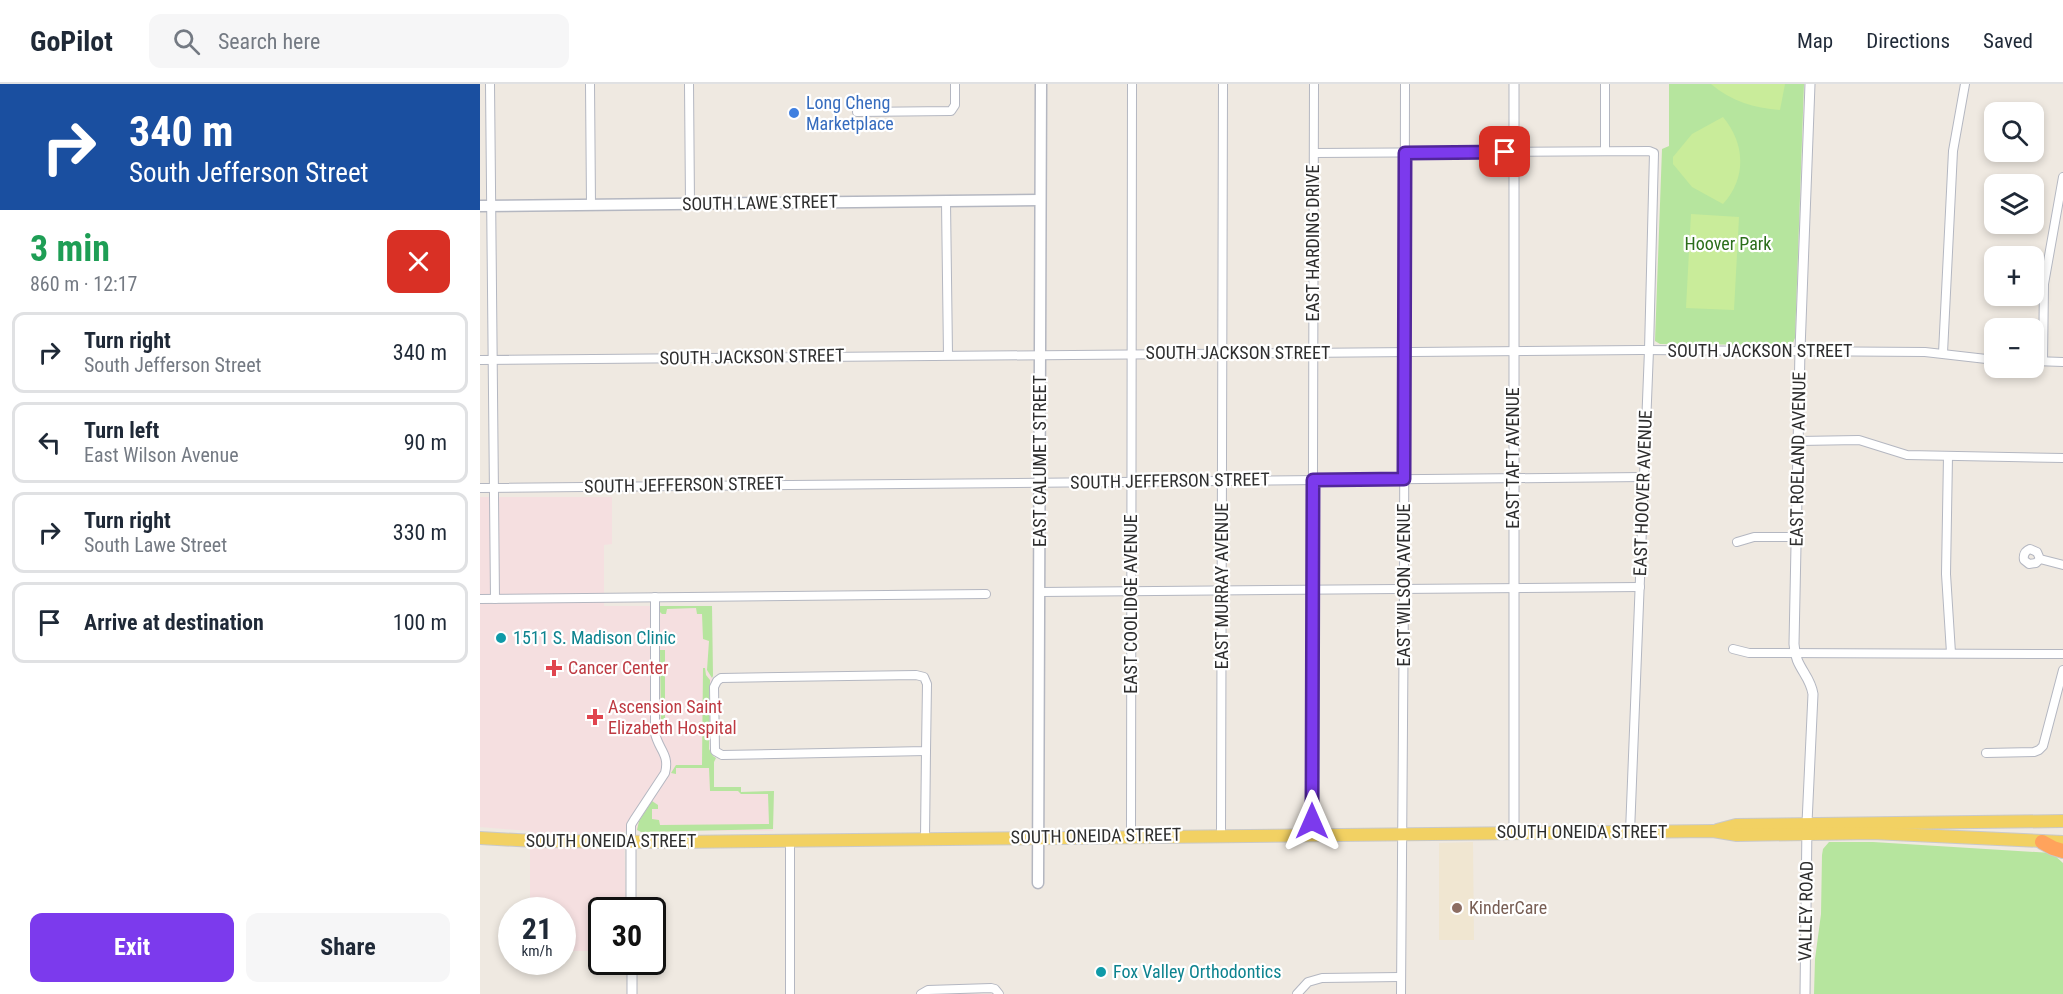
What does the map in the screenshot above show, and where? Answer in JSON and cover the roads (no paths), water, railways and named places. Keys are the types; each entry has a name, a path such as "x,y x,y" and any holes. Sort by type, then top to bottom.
{"highway":[{"path":"2042,842 2063,851"}],"main road":[{"name":"EAST CALUMET STREET","path":"1038,883 1041,84"},
{"name":"SOUTH LAWE STREET","path":"480,206 1040,200"},
{"name":"SOUTH ONEIDA STREET","path":"480,838 631,842 1713,831 1737,835 1807,828 2063,821"},
{"name":"SOUTH ONEIDA STREET","path":"1807,828 2063,842"}],"street":[{"path":"490,84 495,599"},
{"path":"590,84 591,205"},
{"path":"689,84 690,204"},
{"path":"857,112 951,111 955,105 955,84"},
{"name":"EAST COOLIDGE AVENUE","path":"1131,836 1132,84"},
{"name":"EAST MURRAY AVENUE","path":"1221,835 1223,84"},
{"name":"EAST HARDING DRIVE","path":"1312,835 1314,84"},
{"name":"EAST WILSON AVENUE","path":"1401,994 1405,84"},
{"name":"EAST TAFT AVENUE","path":"1514,833 1515,84"},
{"path":"1314,153 1605,151 1605,84"},
{"name":"EAST ROELAND AVENUE","path":"1807,828 1813,694 1812,687 1797,663 1794,652 1800,350 1810,84"},
{"path":"1943,353 1953,151 1965,84"},
{"name":"EAST HOOVER AVENUE","path":"1605,151 1654,153 1649,350 1630,832"},
{"path":"2041,318 2044,284 2063,177"},
{"path":"946,202 948,355"},
{"name":"SOUTH JACKSON STREET","path":"480,360 1649,350 1943,353 1984,359"},
{"path":"2044,361 2063,362"},
{"path":"1798,441 1859,440 1904,455 2063,458"},
{"path":"1948,456 1946,574 1951,653"},
{"name":"SOUTH JEFFERSON STREET","path":"480,488 1644,477"},
{"path":"1737,542 1754,537 1796,537"},
{"path":"2040,559 2063,565"},
{"path":"1040,592 1640,587"},
{"path":"480,599 986,594"},
{"path":"632,897 631,825 665,773 666,767 664,752 655,733 655,597"},
{"path":"1733,649 1749,653 2063,654"},
{"path":"1986,753 2034,752 2043,746 2063,670"},
{"path":"926,751 720,754 715,749 715,685 719,679 723,678 922,676 927,684 926,838"},
{"name":"VALLEY ROAD","path":"1805,994 1807,828"},
{"path":"789,994 790,840"},
{"path":"632,975 633,994"},
{"path":"1297,994 1308,982 1322,978 1400,977"},
{"path":"921,994 928,990 991,988 999,994"}],"place":[{"name":"Long Cheng Marketplace","path":"794,113"},
{"name":"1511 S. Madison Clinic","path":"501,638"},
{"name":"Cancer Center","path":"554,668"},
{"name":"Ascension Saint Elizabeth Hospital","path":"595,717"},
{"name":"KinderCare","path":"1457,908"},
{"name":"Fox Valley Orthodontics","path":"1101,972"}],"park label":[{"name":"Hoover Park","path":"1728,244"}]}
